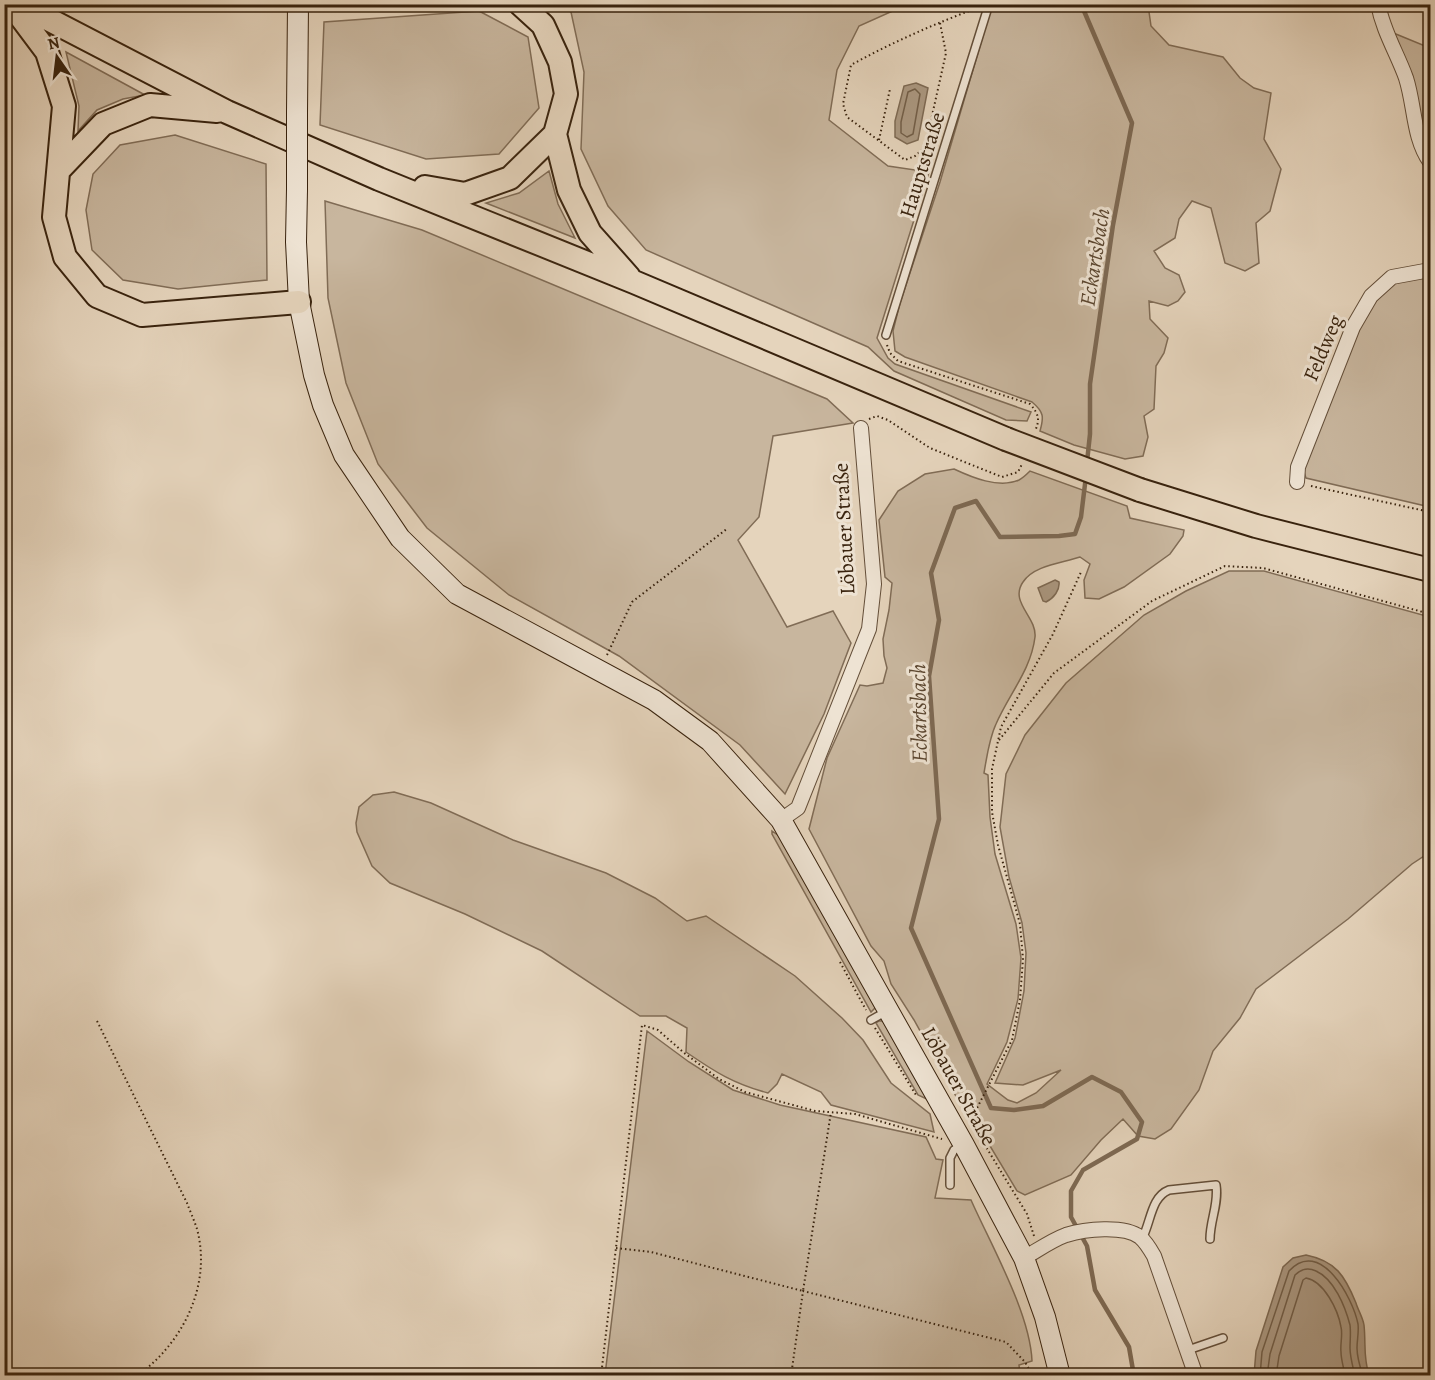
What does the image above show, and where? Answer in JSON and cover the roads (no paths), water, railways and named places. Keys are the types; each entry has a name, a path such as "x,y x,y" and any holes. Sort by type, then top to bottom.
{"highway":[{"path":"10,4 47,52 64,106 54,217 65,257 97,297 142,315 299,302"},
{"path":"19,4 227,112 379,178 634,282 1006,440 1140,490 1256,526 1431,570"},
{"path":"520,4 543,25 560,62 566,94 555,134 568,190 590,233 634,282"},
{"path":"59,170 103,124 150,105 227,112"},
{"path":"379,178 465,194 510,178 555,134"}],"main road":[{"path":"298,4 296,242 299,302 314,375 323,405 344,456 400,538 457,594 654,700 710,741 784,826"},
{"name":"Löbauer Straße","path":"784,826 964,1145 1032,1254 1060,1376"}],"street":[{"path":"1378,4 1385,30 1408,88 1421,149 1431,162"},
{"name":"Feldweg","path":"1297,482 1298,467 1349,338 1371,296 1392,277 1431,270"},
{"name":"Löbauer Straße","path":"784,826 798,808 869,629 874,574 861,428"},
{"path":"1032,1254 1064,1236 1094,1229 1131,1232 1142,1239 1154,1256 1196,1376"}],"lane":[{"name":"Hauptstraße","path":"886,335 989,4"},
{"path":"871,1020 888,1010"},
{"path":"950,1185 950,1158 954,1150 964,1145"},
{"path":"1142,1239 1148,1228 1154,1203 1162,1192 1216,1185 1216,1208 1211,1222 1210,1239"},
{"path":"1188,1350 1223,1338"}],"water":[{"path":"916,83 928,88 918,140 907,144 895,137 895,121 904,86"},
{"path":"1055,580 1059,582 1057,591 1049,600 1043,601 1038,588"},
{"path":"1306,1255 1325,1261 1332,1266 1348,1285 1363,1322 1365,1356 1369,1375 1254,1375 1256,1351 1283,1267 1293,1258"}],"waterway":[{"path":"826,4 873,9 884,4"},
{"name":"Eckartsbach","path":"1081,4 1132,123 1113,225 1090,384 1090,434 1087,462"},
{"name":"Eckartsbach","path":"1086,476 1081,517 1075,534 1000,537 976,501 955,508 931,573 939,620 929,676 939,819 911,928 991,1108 1014,1110 1043,1106 1092,1077 1121,1092 1142,1122 1137,1139 1083,1170 1071,1191 1071,1217 1087,1246 1095,1290 1129,1347 1134,1376"}]}
